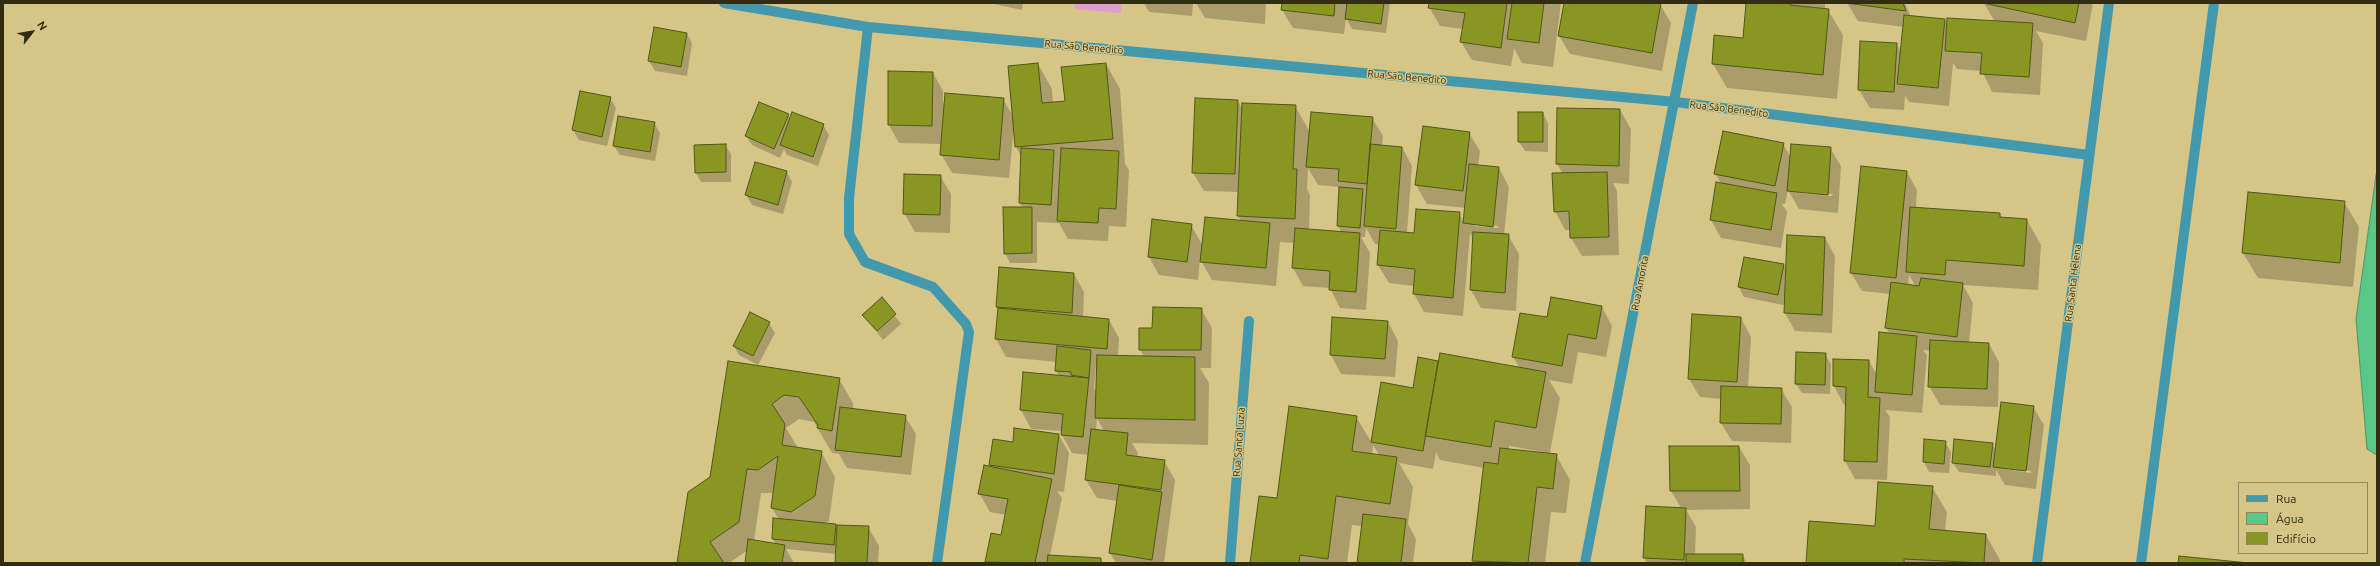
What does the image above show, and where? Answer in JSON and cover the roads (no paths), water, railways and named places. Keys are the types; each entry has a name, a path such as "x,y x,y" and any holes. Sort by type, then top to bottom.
{"street":[{"name":"Rua São Benedito","path":"724,3 868,27 1676,102 2089,155"},
{"name":"Rua Amorita","path":"1585,563 1676,102 1694,3"},
{"name":"Rua Santa Helena","path":"2037,563 2108,3"},
{"path":"2141,563 2214,3"},
{"path":"868,27 849,198 849,234 865,262 934,287 966,324 969,332 937,563"},
{"name":"Rua Santa Luzia","path":"1230,563 1248,321"}],"water":[{"path":"2377,168 2377,455 2367,449 2356,319"}]}
